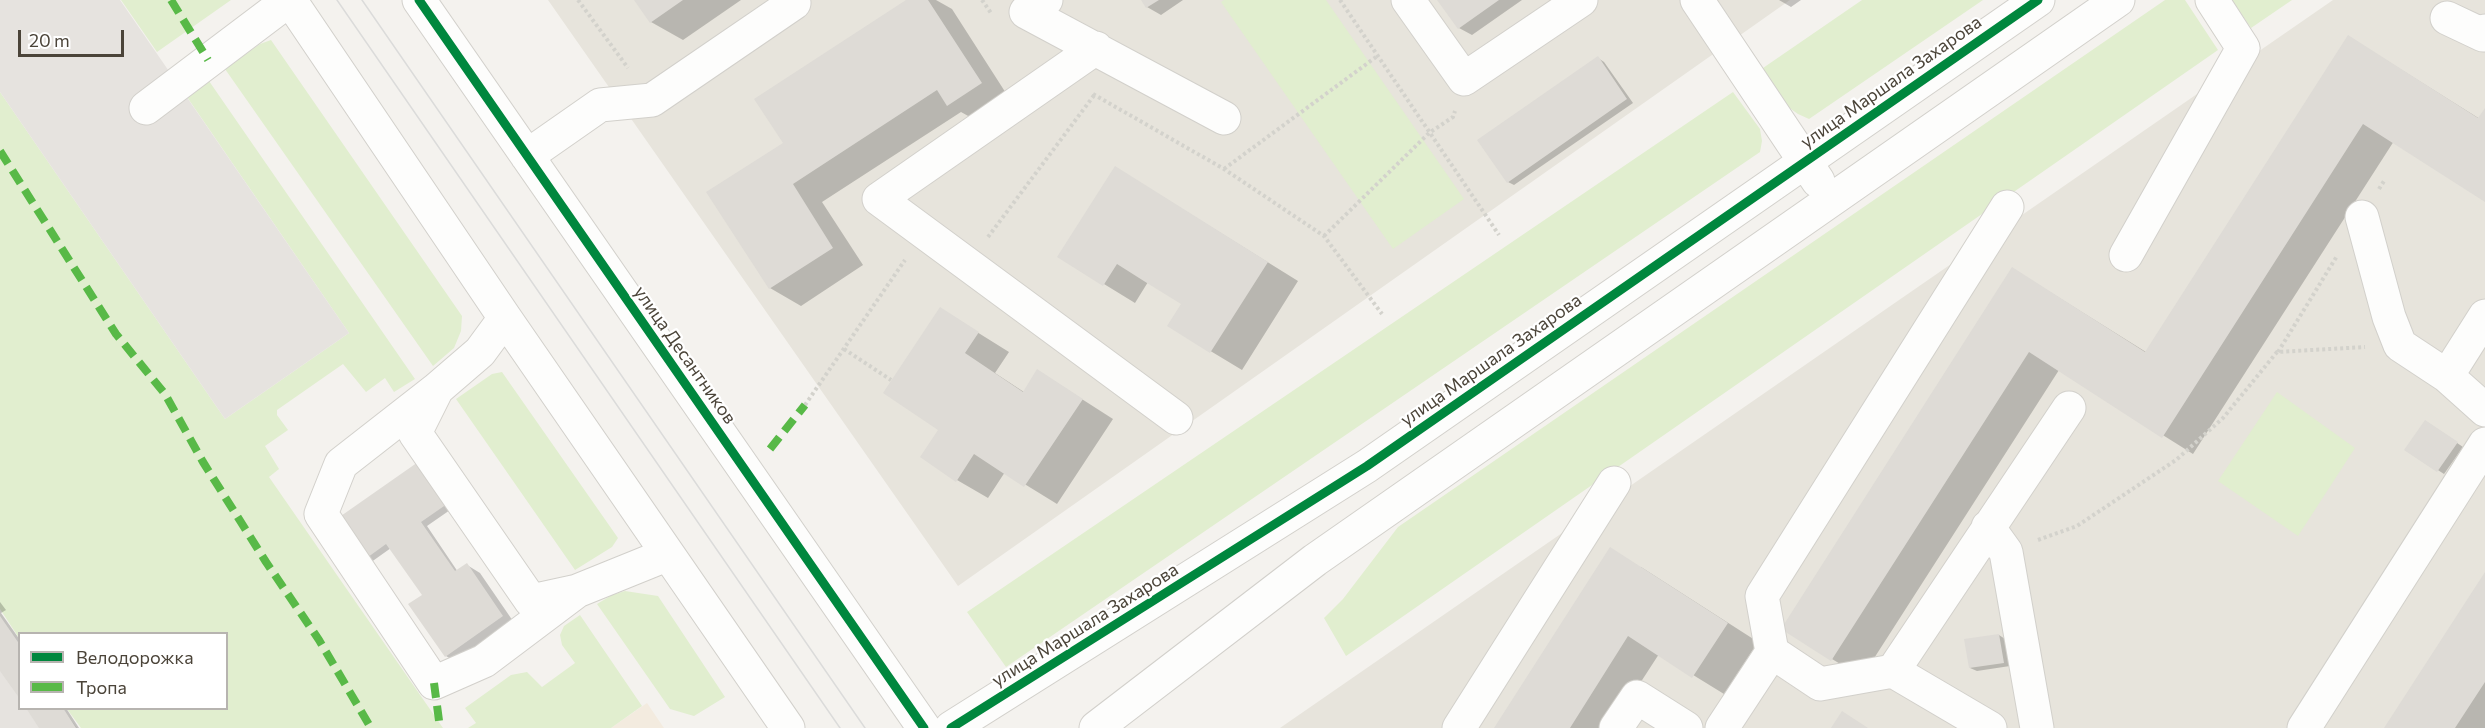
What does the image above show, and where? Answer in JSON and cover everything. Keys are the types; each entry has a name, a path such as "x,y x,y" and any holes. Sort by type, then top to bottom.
{"street":[{"path":"146,108 289,0 666,555 788,728"},
{"name":"улица Десантников","path":"419,0 924,728"},
{"path":"1408,0 1464,79 1581,0"},
{"path":"1697,0 1831,199"},
{"name":"улица Маршала Захарова","path":"951,728 1367,466 2038,0"},
{"path":"1096,728 1315,560 2118,0"},
{"path":"2126,255 2243,48 2212,0"},
{"path":"527,156 600,105 652,100 794,1"},
{"path":"1029,4 1096,48 1224,118"},
{"path":"2447,18 2483,35 2485,31"},
{"path":"1096,48 879,199 1176,418"},
{"path":"1722,728 1772,652 1762,596 2007,207"},
{"path":"2362,217 2389,318 2400,345 2447,376 2485,410"},
{"path":"2447,376 2485,316"},
{"path":"505,318 480,352 437,389 341,464 321,514 435,683 484,661 577,591"},
{"path":"437,389 415,433 531,601 577,591 666,555"},
{"path":"1893,671 1997,539 2069,408"},
{"path":"2304,728 2485,444"},
{"path":"1459,728 1614,483"},
{"path":"1997,539 2037,728"},
{"path":"1772,652 1820,684 1893,671 1990,728"},
{"path":"1616,728 1637,697 1686,728"}],"path":[{"path":"578,0 652,100"},
{"path":"1340,0 1376,57 1499,235"},
{"path":"1224,169 1376,57"},
{"path":"1095,94 1224,169 1324,236 1382,314"},
{"path":"1324,236 1429,133 1453,117"},
{"path":"1997,539 2077,526 2176,460 2223,418 2277,352 2384,181"},
{"path":"2277,352 2400,345"},
{"path":"844,349 891,380"}],"shaded area":[{"path":"0,0 120,0 349,333 225,419 0,92"},
{"path":"548,0 1790,0 958,586"},
{"path":"2333,0 2485,0 2485,728 1280,728"},
{"path":"0,617 18,644 18,710 64,710 77,728 0,728"},
{"path":"647,703 664,728 611,728"}],"green space":[{"path":"121,0 231,0 157,52"},
{"path":"1224,0 1326,0 1464,199 1393,249 1221,2"},
{"path":"1862,0 1983,0 1809,119 1798,114 1788,107 1763,68"},
{"path":"2165,0 2185,0 2218,50 1346,656 1324,618 1343,599 1398,527"},
{"path":"2232,0 2292,0 2251,28"},
{"path":"271,40 462,316 461,331 454,348 433,366 225,69 260,44"},
{"path":"209,81 415,379 394,392 385,378 366,392 343,364 277,410 277,415 288,430 265,446 279,469 269,477 443,728 81,728 68,710 228,710 228,632 18,632 18,636 0,609 0,92 225,419 349,333 187,97"},
{"path":"1733,92 1760,129 1762,141 1760,152 1006,667 967,612"},
{"path":"502,372 618,538 612,547 575,570 456,399 492,374"},
{"path":"2277,392 2355,448 2298,536 2218,481"},
{"path":"625,591 658,596 725,697 694,716 670,709 597,604 612,595"},
{"path":"580,615 642,706 611,728 468,728 476,723 465,708 511,675 527,672 542,687 575,663 562,645 560,635 564,626"}],"building":[{"path":"634,0 683,0 650,23"},
{"path":"906,0 928,0 982,83 947,106 937,90 793,184 833,248 769,289 706,192 783,143 754,99"},
{"path":"1141,0 1159,0 1146,8"},
{"path":"1437,0 1499,0 1458,29"},
{"path":"2348,35 2478,118 2485,108 2485,202 2363,124 2162,438 2029,352 1831,661 1781,629 2012,267 2145,352"},
{"path":"1598,56 1627,99 1507,183 1477,140"},
{"path":"1115,166 1268,262 1210,353 1167,326 1181,304 1117,264 1103,286 1057,257"},
{"path":"940,307 979,332 965,353 1023,392 1037,369 1083,399 1024,487 974,454 956,482 920,457 938,430 883,393"},
{"path":"2425,420 2458,442 2437,472 2404,450"},
{"path":"441,446 470,488 421,522 455,571 467,563 503,616 445,657 408,604 422,595 386,544 346,573 318,532"},
{"path":"1610,547 1728,623 1692,678 1628,636 1570,728 1494,728"},
{"path":"2485,572 2485,682 2455,728 2384,728"},
{"path":"0,616 18,642 18,696 0,671"},
{"path":"1999,634 2004,663 1969,668 1964,639"},
{"path":"27,710 64,710 76,728 39,728"},
{"path":"1842,711 1868,728 1831,728"}],"tram line":[{"path":"337,0 840,728"},
{"path":"362,0 865,728"}],"marked path":[{"path":"171,0 208,60"},
{"path":"0,151 116,334 165,394 203,462 266,562 319,640 371,728"},
{"path":"770,449 805,405"},
{"path":"434,683 440,728"}],"cycle path":[{"path":"419,0 924,728"},
{"path":"951,728 1367,466 2038,0"}]}
